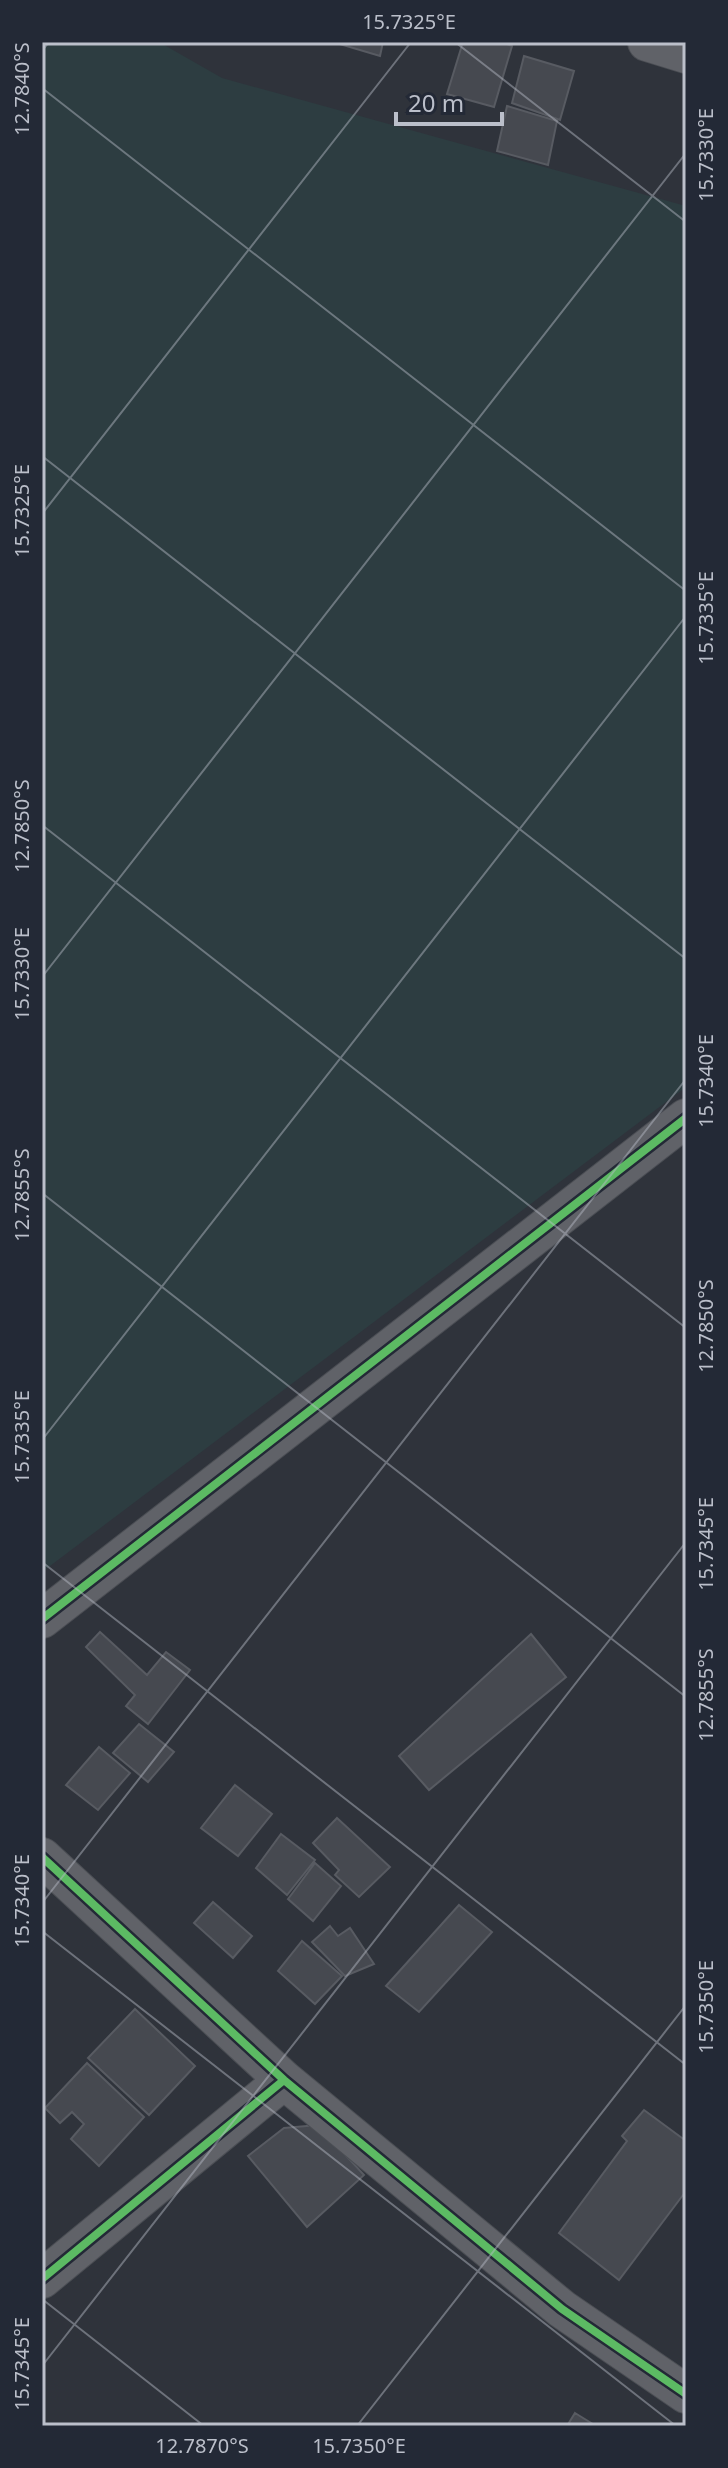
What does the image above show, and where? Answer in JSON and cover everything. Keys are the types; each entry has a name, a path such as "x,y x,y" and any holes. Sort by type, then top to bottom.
{"street":[{"path":"647,42 686,54"},
{"path":"42,1619 686,1118"},
{"path":"42,1857 284,2080 562,2309 686,2394"},
{"path":"42,2279 284,2080"}],"shaded area":[{"path":"42,42 159,42 222,78 686,206 686,1087 42,1572"}],"building":[{"path":"333,42 383,42 380,56"},
{"path":"463,42 501,42 512,46 494,107 447,94"},
{"path":"524,56 574,71 560,120 512,103"},
{"path":"507,106 557,121 548,165 497,151"},
{"path":"100,1632 147,1675 166,1652 190,1670 148,1724 126,1706 135,1695 86,1647"},
{"path":"531,1634 566,1677 429,1790 399,1756"},
{"path":"139,1724 174,1752 148,1782 113,1753"},
{"path":"99,1747 130,1773 98,1810 66,1785"},
{"path":"235,1785 272,1814 238,1856 201,1828"},
{"path":"337,1818 390,1867 359,1897 335,1875 339,1870 313,1843"},
{"path":"281,1834 315,1860 287,1895 256,1868"},
{"path":"315,1863 341,1886 313,1921 288,1899"},
{"path":"213,1902 252,1936 233,1958 194,1923"},
{"path":"459,1905 492,1932 419,2012 386,1986"},
{"path":"330,1926 338,1936 350,1928 374,1964 345,1976 312,1942"},
{"path":"302,1941 342,1976 315,2004 278,1971"},
{"path":"135,2009 195,2066 149,2115 88,2058"},
{"path":"87,2063 144,2117 99,2166 71,2139 84,2124 72,2112 60,2123 45,2108"},
{"path":"644,2110 686,2141 686,2191 619,2280 559,2233 627,2141 622,2136"},
{"path":"318,2125 364,2175 307,2227 248,2156 284,2128"},
{"path":"575,2413 596,2426 567,2426"}],"cycle path":[{"path":"42,1619 686,1118"},
{"path":"42,1857 284,2080 562,2309 686,2394"},
{"path":"42,2279 284,2080"}]}
